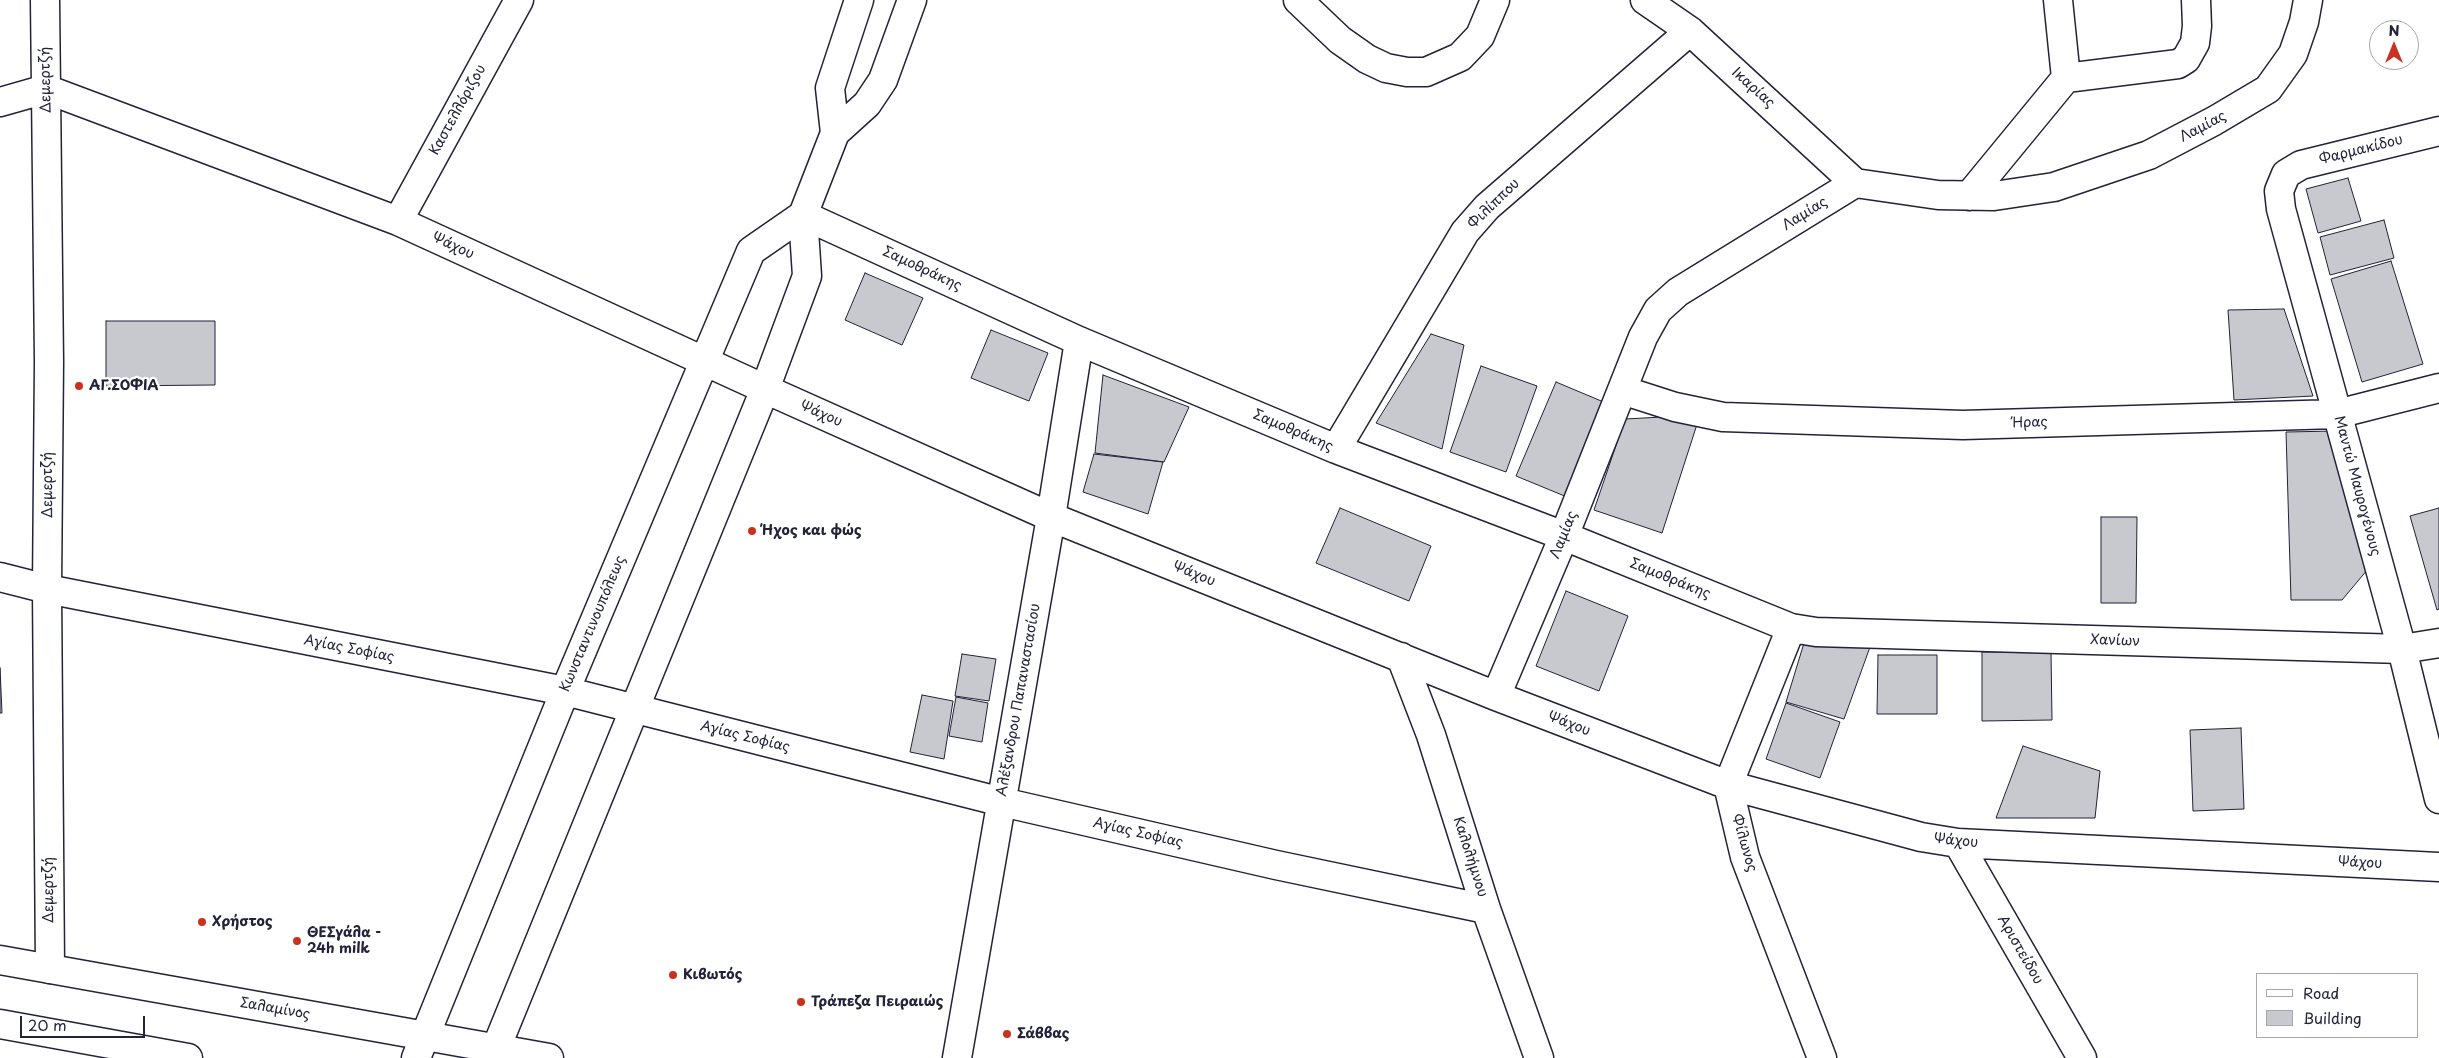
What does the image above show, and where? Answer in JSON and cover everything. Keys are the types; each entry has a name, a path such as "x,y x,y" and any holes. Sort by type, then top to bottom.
{"street":[{"name":"Δεμερτζή","path":"44,0 49,361 50,969"},
{"name":"Καστελλόριζου","path":"398,221 519,0"},
{"path":"835,133 830,88 860,0"},
{"path":"494,1053 765,389 806,276 803,215 835,133 867,104 883,80 912,0"},
{"path":"1298,0 1340,40 1367,59 1386,68 1407,72 1426,72 1460,57 1480,36 1495,0"},
{"name":"Ικαρίας","path":"1645,0 1690,31 1854,183"},
{"path":"2058,0 2066,78"},
{"path":"1969,196 2066,78 2178,64 2186,58 2195,43 2197,26 2196,0"},
{"name":"Λαμίας","path":"1496,696 1564,536 1647,330 1658,310 1678,292 1854,183 1938,195 1994,196 2054,187 2149,155 2214,121 2268,89 2293,54 2304,22 2308,0"},
{"name":"Φιλίππου","path":"1336,449 1465,232 1487,207 1690,31"},
{"path":"0,102 46,89"},
{"name":"Ψάχου","path":"46,89 398,221 1051,517 1496,696 1728,786 1921,837 1958,843 2439,868"},
{"name":"Φαρμακίδου","path":"2286,174 2301,165 2439,131"},
{"name":"Μαντώ Μαυρογένους","path":"2286,174 2279,191 2281,209 2402,649 2439,799"},
{"name":"Σαμοθράκης","path":"803,215 1079,341 1336,449 1564,536 1791,628"},
{"name":"Κωνσταντινουπόλεως","path":"420,1047 565,692 751,251 803,215"},
{"name":"Αλέξανδρου Παπαναστασίου","path":"957,1058 1051,517 1079,341"},
{"name":"Ήρας","path":"1622,390 1675,407 1723,417 1963,425 2337,414 2439,388"},
{"name":"Αγίας Σοφίας","path":"0,577 48,589 565,692 1002,802 1276,865 1486,909"},
{"path":"1728,786 1791,628"},
{"name":"Χανίων","path":"1791,628 1826,633 2402,649 2439,643"},
{"name":"Καλολήμνου","path":"1401,657 1431,735 1486,909 1539,1058"},
{"name":"Φίλωνος","path":"1728,786 1745,857 1822,1058"},
{"name":"Αριστείδου","path":"1958,843 2082,1058"},
{"name":"Σαλαμίνος","path":"0,960 420,1047 549,1058"},
{"path":"0,1024 188,1058"}],"building":[{"path":"2348,178 2361,221 2318,233 2306,189"},
{"path":"2384,220 2394,258 2330,275 2320,237"},
{"path":"2391,261 2423,364 2362,382 2331,279"},
{"path":"865,273 923,298 902,345 845,320"},
{"path":"2284,309 2313,396 2234,400 2228,310"},
{"path":"106,321 215,321 215,385 106,386"},
{"path":"991,330 1048,353 1029,401 971,378"},
{"path":"1431,334 1464,345 1442,449 1376,423"},
{"path":"1481,366 1537,386 1506,472 1450,452"},
{"path":"1103,375 1189,407 1164,462 1095,453"},
{"path":"1556,382 1606,403 1567,497 1516,476"},
{"path":"1700,415 1662,533 1594,510 1625,419"},
{"path":"2336,431 2373,563 2342,600 2291,600 2286,432"},
{"path":"1094,454 1163,462 1148,514 1083,492"},
{"path":"1340,508 1431,546 1409,601 1316,563"},
{"path":"2439,508 2439,609 2437,610 2410,516"},
{"path":"2101,517 2137,517 2136,603 2101,603"},
{"path":"1566,591 1628,616 1599,691 1536,666"},
{"path":"1804,643 1870,647 1844,719 1786,702"},
{"path":"1982,652 2051,652 2052,720 1982,721"},
{"path":"962,654 996,659 989,701 955,696"},
{"path":"1878,655 1937,655 1937,714 1877,714"},
{"path":"0,668 2,713 0,713"},
{"path":"922,695 953,701 944,759 910,752"},
{"path":"956,697 988,703 982,742 949,736"},
{"path":"1786,703 1840,722 1820,778 1766,759"},
{"path":"2241,728 2244,809 2193,811 2190,730"},
{"path":"2023,746 2100,771 2095,818 1996,818"}],"place":[{"name":"ΑΓ.ΣΟΦΙΑ","path":"79,386"},
{"name":"Ήχος και φώς","path":"752,531"},
{"name":"Χρήστος","path":"202,922"},
{"name":"ΘΕΣγάλα - 24h milk","path":"297,941"},
{"name":"Κιβωτός","path":"673,975"},
{"name":"Τράπεζα Πειραιώς","path":"801,1002"},
{"name":"Σάββας","path":"1007,1034"}]}
